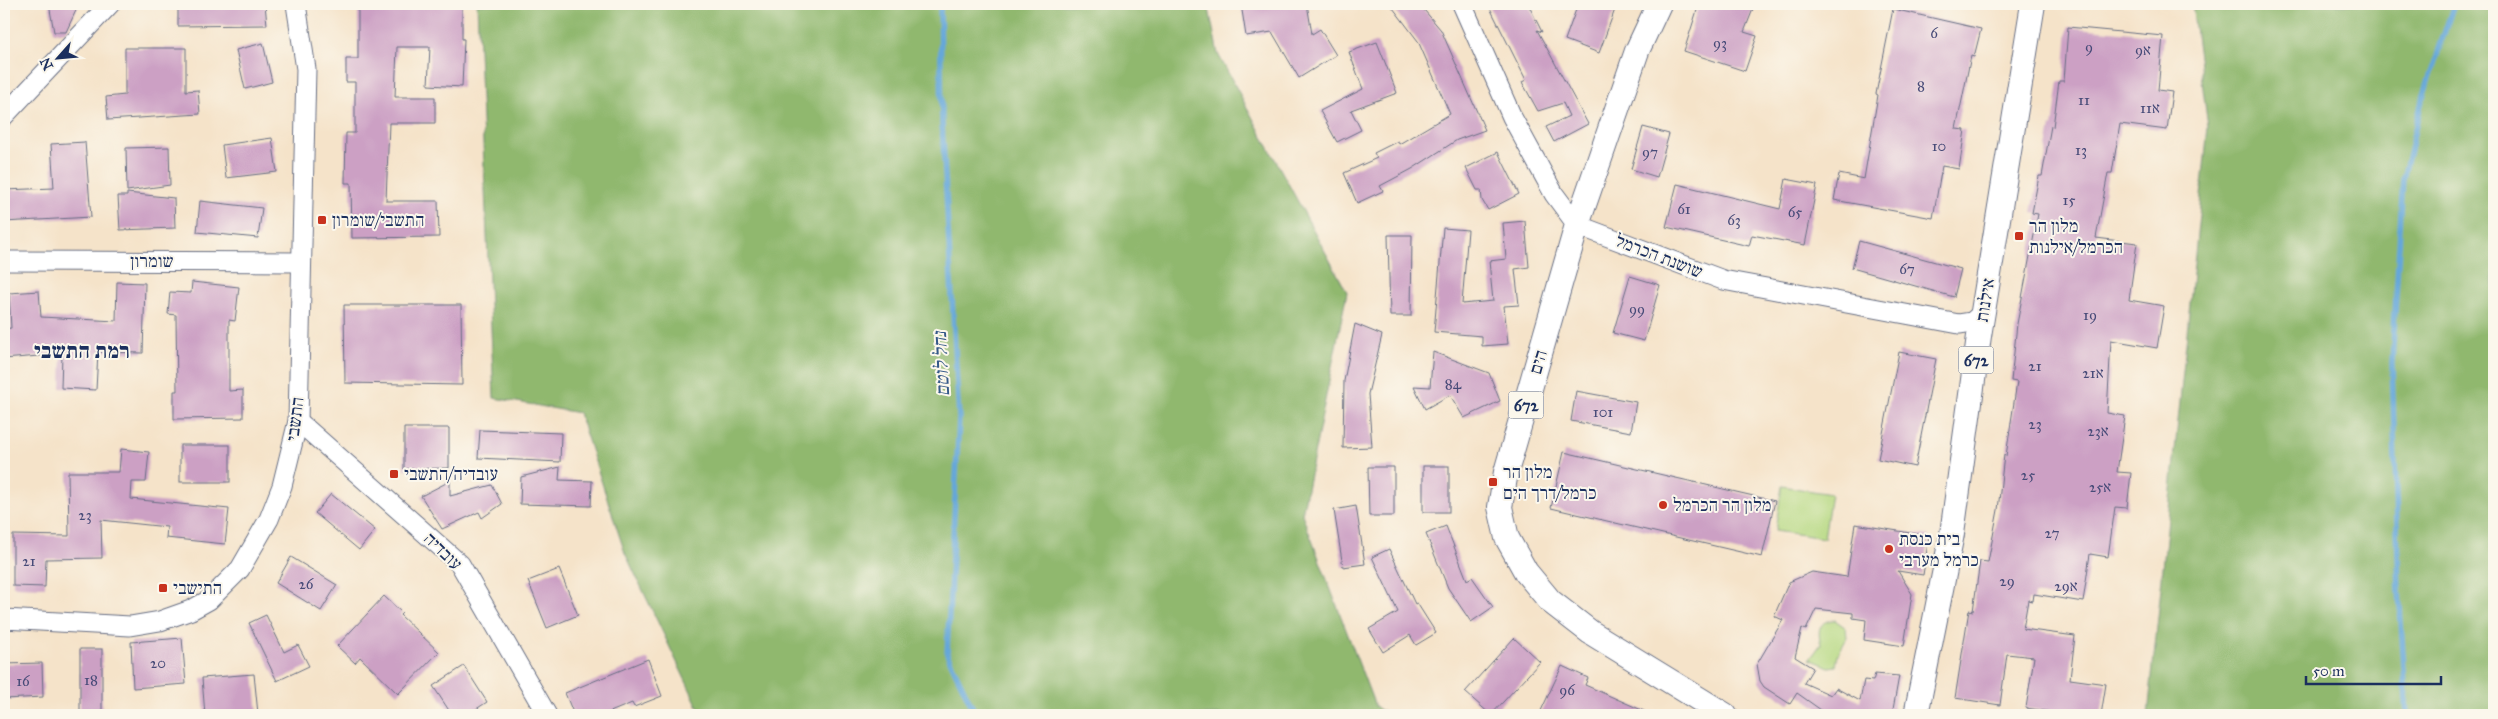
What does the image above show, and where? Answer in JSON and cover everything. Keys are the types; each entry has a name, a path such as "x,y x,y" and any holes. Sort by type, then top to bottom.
{"main road":[{"name":"הים","path":"1659,4 1636,51 1577,225 1506,472 1500,507 1507,538 1526,572 1550,601 1590,632 1725,715"},
{"name":"אילנות","path":"1916,715 1952,534 1983,312 2033,4"}],"street":[{"path":"4,116 110,4"},
{"name":"התשבי","path":"4,619 130,626 160,621 191,610 209,600 240,569 269,519 282,486 298,421 300,262 306,69 296,4"},
{"path":"1462,4 1512,117 1554,194 1577,225"},
{"name":"שושנת הכרמל","path":"1577,225 1723,280 1959,324 1972,322 1983,312"},
{"name":"שומרון","path":"4,261 300,262"},
{"name":"עובדיה","path":"298,421 460,564 546,715"}],"green space":[{"path":"477,4 1208,4 1218,54 1347,292 1302,514 1375,706 1388,715 702,715 625,553 579,413 494,398"},
{"path":"2192,4 2494,4 2494,715 2148,715 2208,127"},
{"path":"1782,486 1831,494 1824,538 1775,531"},
{"path":"1830,620 1835,620 1846,628 1847,638 1838,654 1836,666 1829,667 1810,659 1821,644 1820,627"}],"building":[{"path":"49,4 79,4 66,32 54,32"},
{"path":"178,4 265,4 267,25 178,26"},
{"path":"358,4 462,4 462,39 464,39 462,87 428,85 430,47 397,47 395,97 435,97 435,123 389,123 386,201 438,201 439,237 352,238 351,183 345,183 346,133 355,133 355,82 346,82 346,59 358,59"},
{"path":"1241,4 1307,4 1312,34 1320,29 1336,55 1299,78 1272,32 1246,36"},
{"path":"1390,4 1419,4 1441,30 1485,130 1457,140 1412,169 1380,186 1383,191 1357,203 1344,173 1377,158 1374,153 1398,141 1399,144 1450,114 1418,41"},
{"path":"1488,4 1528,4 1542,32 1537,30 1588,124 1554,142 1546,127 1569,116 1563,103 1538,111 1522,82 1526,80"},
{"path":"1578,4 1617,4 1599,53 1565,40"},
{"path":"1699,4 1755,4 1744,32 1757,36 1745,71 1684,51"},
{"path":"1893,9 1981,29 1974,57 1971,56 1956,129 1965,130 1959,169 1942,166 1933,218 1834,200 1839,174 1864,179 1878,95 1876,94"},
{"path":"2068,27 2163,36 2158,90 2172,92 2167,130 2120,124 2112,173 2108,173 2096,238 2137,243 2129,300 2164,306 2157,348 2111,340 2107,413 2125,416 2117,472 2131,473 2127,508 2115,507 2108,557 2090,554 2083,602 2034,594 2033,601 2028,600 2023,629 2075,636 2070,679 2106,684 2101,715 2071,715 2026,708 2034,657 2007,654 2000,705 1955,698 1969,610 1973,611 1980,561 1988,562 1998,510 2004,455 2006,456 2017,382 2011,381 2017,324 2038,214 2032,213 2039,176 2042,176 2051,126 2053,127 2059,81 2064,81"},
{"path":"1377,42 1397,93 1351,110 1361,130 1337,142 1320,111 1363,89 1349,52"},
{"path":"263,43 272,82 245,89 236,50"},
{"path":"125,48 186,48 186,91 198,90 200,114 108,120 106,97 125,95"},
{"path":"1643,127 1669,134 1657,177 1631,169"},
{"path":"272,138 277,172 226,178 222,145"},
{"path":"85,142 91,217 4,222 4,190 54,188 51,144"},
{"path":"169,147 170,185 127,191 126,148"},
{"path":"1498,152 1519,194 1488,210 1482,200 1481,190 1477,190 1466,168"},
{"path":"1786,179 1817,185 1805,245 1752,235 1749,246 1666,227 1677,184 1780,209"},
{"path":"127,193 174,198 175,228 120,230 118,196 127,196"},
{"path":"200,201 262,208 258,238 197,232"},
{"path":"1525,221 1529,267 1515,269 1519,305 1504,306 1508,344 1482,346 1482,336 1434,332 1443,228 1468,230 1462,304 1493,301 1489,261 1506,259 1503,223"},
{"path":"1388,235 1412,235 1411,316 1390,316"},
{"path":"1859,241 1961,269 1954,297 1852,268"},
{"path":"1630,276 1660,285 1644,341 1613,333"},
{"path":"117,282 145,283 143,353 98,352 96,390 61,388 62,354 4,359 4,329 11,328 9,293 39,291 41,317 116,321"},
{"path":"192,282 239,287 235,321 229,320 229,391 243,390 243,418 174,419 174,391 177,391 176,315 168,314 170,292 191,293"},
{"path":"344,305 461,305 462,385 345,383"},
{"path":"1355,324 1382,335 1368,394 1372,447 1343,448 1344,381"},
{"path":"1433,352 1489,373 1500,401 1464,418 1450,395 1425,409 1414,386 1430,387"},
{"path":"1899,352 1936,359 1915,467 1878,459"},
{"path":"1576,391 1636,402 1631,432 1571,421"},
{"path":"404,428 449,428 449,468 404,469"},
{"path":"480,430 561,433 560,462 478,458"},
{"path":"180,445 230,445 230,482 180,482"},
{"path":"121,449 149,452 146,482 132,482 131,499 229,509 225,544 166,538 167,527 101,520 102,558 46,559 45,587 13,586 13,535 69,536 68,472 119,472"},
{"name":"מלון הר הכרמל","path":"1564,452 1775,501 1762,557 1551,508"},
{"path":"1423,466 1449,466 1449,512 1423,512"},
{"path":"560,467 559,480 592,481 591,506 520,504 521,477"},
{"path":"1368,467 1394,467 1394,516 1369,516"},
{"path":"450,481 450,496 492,485 502,504 482,518 479,512 442,529 421,496"},
{"path":"331,494 375,530 359,550 315,513"},
{"path":"1356,506 1365,564 1343,567 1334,510"},
{"path":"1855,524 1929,536 1923,575 1898,571 1912,594 1904,646 1864,640 1866,620 1853,618 1853,613 1816,609 1806,630 1802,628 1795,657 1813,668 1804,683 1831,695 1836,688 1860,701 1864,680 1873,681 1875,674 1899,676 1892,715 1828,715 1797,693 1790,704 1764,687 1760,681 1757,664 1783,620 1774,616 1789,582 1812,572 1847,577"},
{"path":"1446,526 1467,580 1472,577 1493,607 1471,622 1448,588 1426,534"},
{"path":"1389,549 1415,604 1417,603 1436,633 1416,645 1410,635 1383,652 1369,629 1398,612 1372,557"},
{"path":"291,557 337,585 321,611 276,583"},
{"path":"559,569 578,615 547,628 528,581"},
{"path":"384,596 402,613 400,615 439,652 398,694 360,657 355,663 337,646"},
{"path":"266,615 284,652 298,645 309,666 277,681 249,623"},
{"path":"182,638 186,684 133,688 131,642"},
{"path":"1514,638 1540,662 1491,715 1465,692"},
{"path":"80,649 102,649 102,712 80,712"},
{"path":"648,659 662,696 634,707 632,703 603,715 574,715 565,693"},
{"path":"42,663 43,697 4,699 4,664"},
{"path":"464,666 487,702 467,715 452,715 433,686"},
{"path":"1562,666 1588,678 1585,685 1653,715 1539,715"},
{"path":"254,674 258,714 205,715 202,678"}],"waterway":[{"name":"נחל לוטם","path":"940,4 942,123 959,418 947,654 976,715"},
{"path":"2407,715 2399,591 2392,363 2403,179 2422,100 2454,4"}],"place":[{"name":"התשבי/שומרון","path":"322,220"},
{"name":"מלון הר הכרמל/אילנות","path":"2019,236"},
{"name":"עובדיה/התשבי","path":"394,474"},
{"name":"מלון הר כרמל/דרך הים","path":"1493,482"},
{"name":"מלון הר הכרמל","path":"1663,505"},
{"name":"בית כנסת כרמל מערבי","path":"1889,549"},
{"name":"התישבי","path":"163,588"}],"district":[{"name":"רמת התשבי","path":"82,350"}]}
